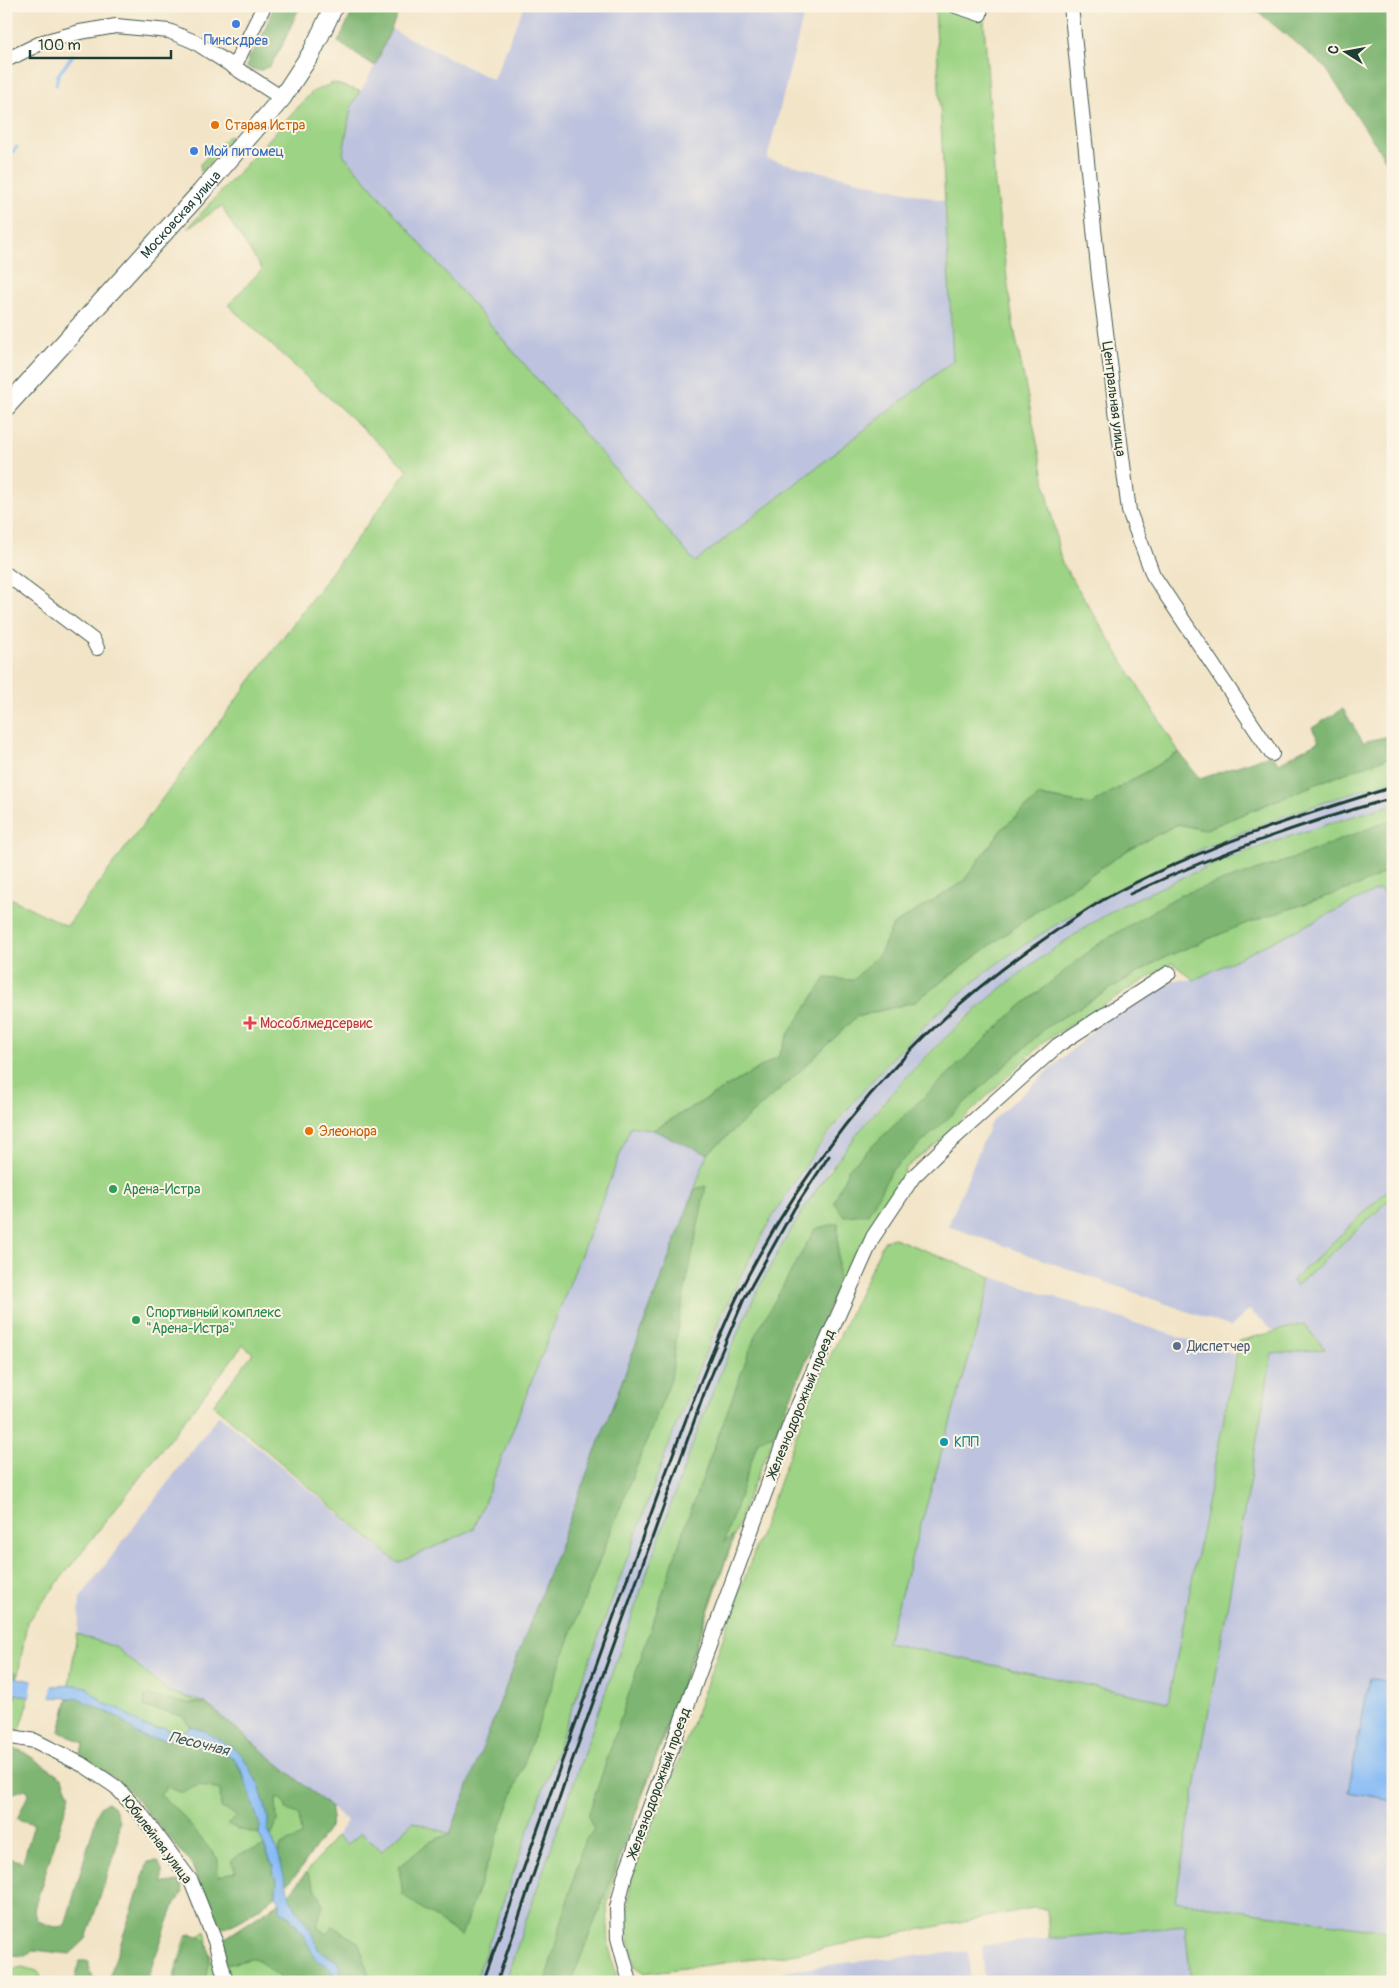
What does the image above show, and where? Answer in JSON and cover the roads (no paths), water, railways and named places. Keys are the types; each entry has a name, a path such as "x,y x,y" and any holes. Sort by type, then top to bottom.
{"main road":[{"name":"Московская улица","path":"6,406 201,192 282,98 304,66 334,6"}],"street":[{"path":"234,67 264,6"},
{"path":"956,6 980,14 981,6"},
{"name":"Центральная улица","path":"1071,6 1099,277 1128,511 1153,575 1272,754"},
{"path":"6,60 43,42 80,32 116,26 169,31 195,42 282,98"},
{"path":"6,574 92,640 96,648"},
{"name":"Железнодорожный проезд","path":"630,1982 618,1938 618,1908 625,1875 792,1419 873,1237 913,1177 971,1123 1058,1046 1169,973"},
{"name":"Юбилейная улица","path":"6,1736 35,1741 85,1766 116,1787 140,1814 191,1881 215,1941 226,1982"}],"water":[{"name":"Песочная","path":"6,1675 52,1686 76,1685 87,1687 103,1703 117,1707 143,1726 157,1729 164,1727 168,1730 184,1732 191,1727 202,1730 229,1745 242,1755 259,1785 268,1817 268,1829 278,1853 291,1901 313,1933 318,1949 338,1962 340,1972 347,1982 336,1982 329,1968 316,1960 297,1925 280,1910 280,1902 276,1895 277,1879 272,1872 273,1866 259,1834 260,1826 243,1774 234,1758 206,1747 202,1748 181,1741 147,1738 137,1734 118,1717 76,1698 28,1697 7,1692"},
{"path":"1370,1678 1393,1683 1393,1800 1348,1792"}],"waterway":[{"path":"153,6 162,11 174,6"},
{"path":"56,85 58,75 73,55"},
{"path":"6,159 17,147"}],"railway":[{"path":"483,1982 631,1568 716,1344 736,1299 767,1241 797,1192 830,1145 904,1057 945,1017 989,979 1086,910 1150,875 1218,846 1322,809 1393,787"},
{"path":"1130,894 1259,840 1393,798"},
{"path":"497,1982 567,1775 706,1388 744,1299 794,1209 829,1156"}],"place":[{"name":"Пинскдрев","path":"236,24"},
{"name":"Старая Истра","path":"215,125"},
{"name":"Мой питомец","path":"194,151"},
{"name":"Мособлмедсервис","path":"250,1023"},
{"name":"Элеонора","path":"309,1131"},
{"name":"Арена-Истра","path":"113,1189"},
{"name":"Спортивный комплекс \"Арена-Истра\"","path":"136,1320"},
{"name":"Диспетчер","path":"1177,1346"},
{"name":"КПП","path":"944,1442"}]}
